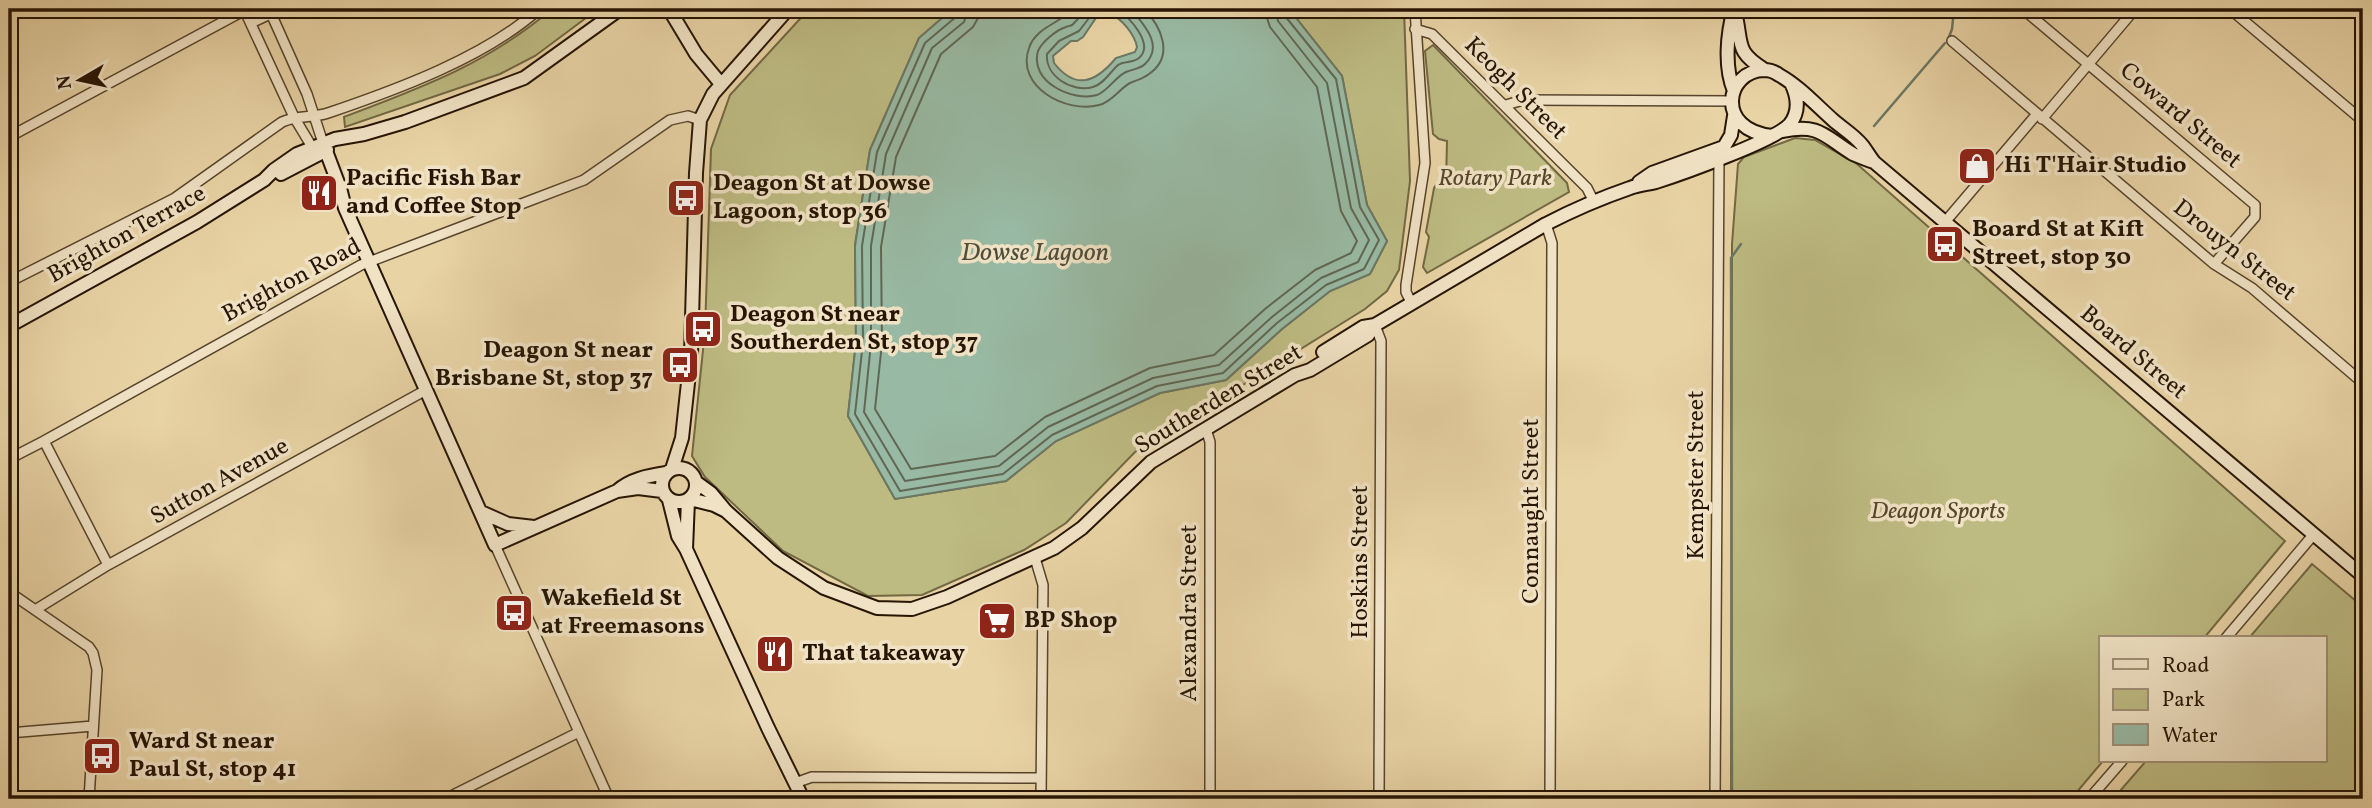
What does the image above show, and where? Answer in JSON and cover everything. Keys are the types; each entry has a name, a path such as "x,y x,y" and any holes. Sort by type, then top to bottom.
{"main road":[{"name":"Brighton Terrace","path":"9,326 197,222 264,180 297,154 354,141 364,134 405,122 524,78 620,9"},
{"path":"669,9 696,54 721,84"},
{"path":"788,9 721,84 704,108 700,120 691,355 682,438 662,482 678,536 687,549 803,799"},
{"path":"1719,154 1728,142 1734,116 1729,80 1729,29 1734,9 1743,51 1765,70 1774,72 1791,83 1797,98 1797,108 1794,117 1777,133 1752,132 1734,116"},
{"path":"1733,96 1746,76 1765,70"},
{"name":"Board Street","path":"1791,83 1861,143 1874,162 2363,576"},
{"name":"Board Street","path":"1777,133 1798,127 1814,129 1853,154 1874,162"},
{"name":"Southerden Street","path":"696,482 778,558 845,598 877,608 898,610 925,606 1035,558 1069,538 1151,462 1295,375 1310,370 1368,335 1375,326 1546,224 1632,187 1652,173 1719,154 1777,133"},
{"path":"319,149 495,545 617,491 638,488 666,495 678,503 689,500"},
{"path":"682,438 688,471"},
{"path":"617,491 635,479 683,468 688,471 696,482 695,492 689,500 687,549"},
{"name":"Southerden Street","path":"689,500 714,505 726,511"},
{"path":"481,512 508,524 534,527"}],"street":[{"path":"251,23 270,11 281,9"},
{"path":"9,282 175,198 282,122 294,117 314,117 413,82 517,29 539,9"},
{"path":"1412,304 1406,285 1425,163 1415,9"},
{"name":"Coward Street","path":"2023,9 2255,205 2255,217 2214,264"},
{"path":"1945,222 2135,9"},
{"path":"2230,9 2363,121"},
{"path":"9,136 244,10 294,117 319,149"},
{"path":"270,11 307,94 319,149"},
{"name":"Keogh Street","path":"1415,29 1432,34 1506,105 1587,188 1594,202"},
{"name":"Drouyn Street","path":"1952,41 2214,264 2252,288 2363,383"},
{"path":"1506,105 1523,100 1733,96"},
{"name":"Brighton Road","path":"9,458 44,442 369,261 584,180 670,120 688,116 700,120"},
{"name":"Kempster Street","path":"1715,799 1719,154"},
{"name":"Connaught Street","path":"1546,224 1552,243 1550,799"},
{"name":"Hoskins Street","path":"1375,326 1381,341 1379,799"},
{"name":"Sutton Avenue","path":"35,610 108,565 426,390"},
{"name":"Alexandra Street","path":"1206,429 1210,442 1209,799"},
{"path":"44,442 108,565"},
{"path":"2228,636 2314,534"},
{"path":"495,545 609,799"},
{"path":"1035,558 1043,585 1041,799"},
{"path":"9,592 89,647 93,653 97,670 89,799"},
{"path":"9,733 93,726"},
{"path":"446,799 579,732"},
{"path":"2089,799 2121,762"},
{"path":"795,783 812,777 1041,778"}],"green space":[{"path":"552,9 598,9 535,56 500,74 345,127 344,117 453,73 503,45"},
{"path":"809,9 963,9 948,13 919,38 870,150 855,245 856,342 848,416 895,499 1006,481 1056,441 1160,393 1226,380 1282,329 1330,291 1370,274 1387,241 1367,205 1342,76 1289,9 1404,9 1410,181 1399,270 1387,291 1365,309 1135,452 1066,523 1024,550 922,595 868,596 783,551 705,477 692,456 705,331 711,149 730,95"},
{"name":"Rotary Park","path":"1433,45 1567,183 1569,192 1427,273 1423,267 1434,188 1437,183 1446,182 1447,141 1433,134 1425,51"},
{"name":"Deagon Sports","path":"1795,138 1815,140 1857,164 2285,541 2206,636 2099,636 2099,762 2102,762 2071,799 1731,799 1732,244 1738,164 1744,157"},
{"path":"2312,564 2363,607 2363,799 2113,799 2145,762 2326,762 2326,636 2251,636"}],"water":[{"name":"Dowse Lagoon","path":"963,9 1289,9 1342,76 1367,205 1387,241 1370,274 1330,291 1282,329 1226,380 1160,393 1056,441 1006,481 895,499 848,416 856,342 855,246 870,150 919,38 948,13","holes":["1098,15 1115,16 1134,37 1137,47 1135,52 1116,58 1101,73 1086,80 1078,80 1062,72 1054,63 1053,56 1071,41 1083,37"]}],"waterway":[{"path":"1949,37 1954,9"},
{"path":"1874,126 1945,43"},
{"path":"1732,799 1731,258 1741,244"}],"place":[{"name":"Hi T'Hair Studio","path":"1977,166"},
{"name":"Pacific Fish Bar and Coffee Stop","path":"319,193"},
{"name":"Deagon St at Dowse Lagoon, stop 36","path":"686,198"},
{"name":"Board St at Kift Street, stop 30","path":"1945,244"},
{"name":"Deagon St near Southerden St, stop 37","path":"703,329"},
{"name":"Deagon St near Brisbane St, stop 37","path":"680,365"},
{"name":"Wakefield St at Freemasons","path":"514,613"},
{"name":"BP Shop","path":"997,621"},
{"name":"That takeaway","path":"775,654"},
{"name":"Ward St near Paul St, stop 41","path":"102,756"}]}
